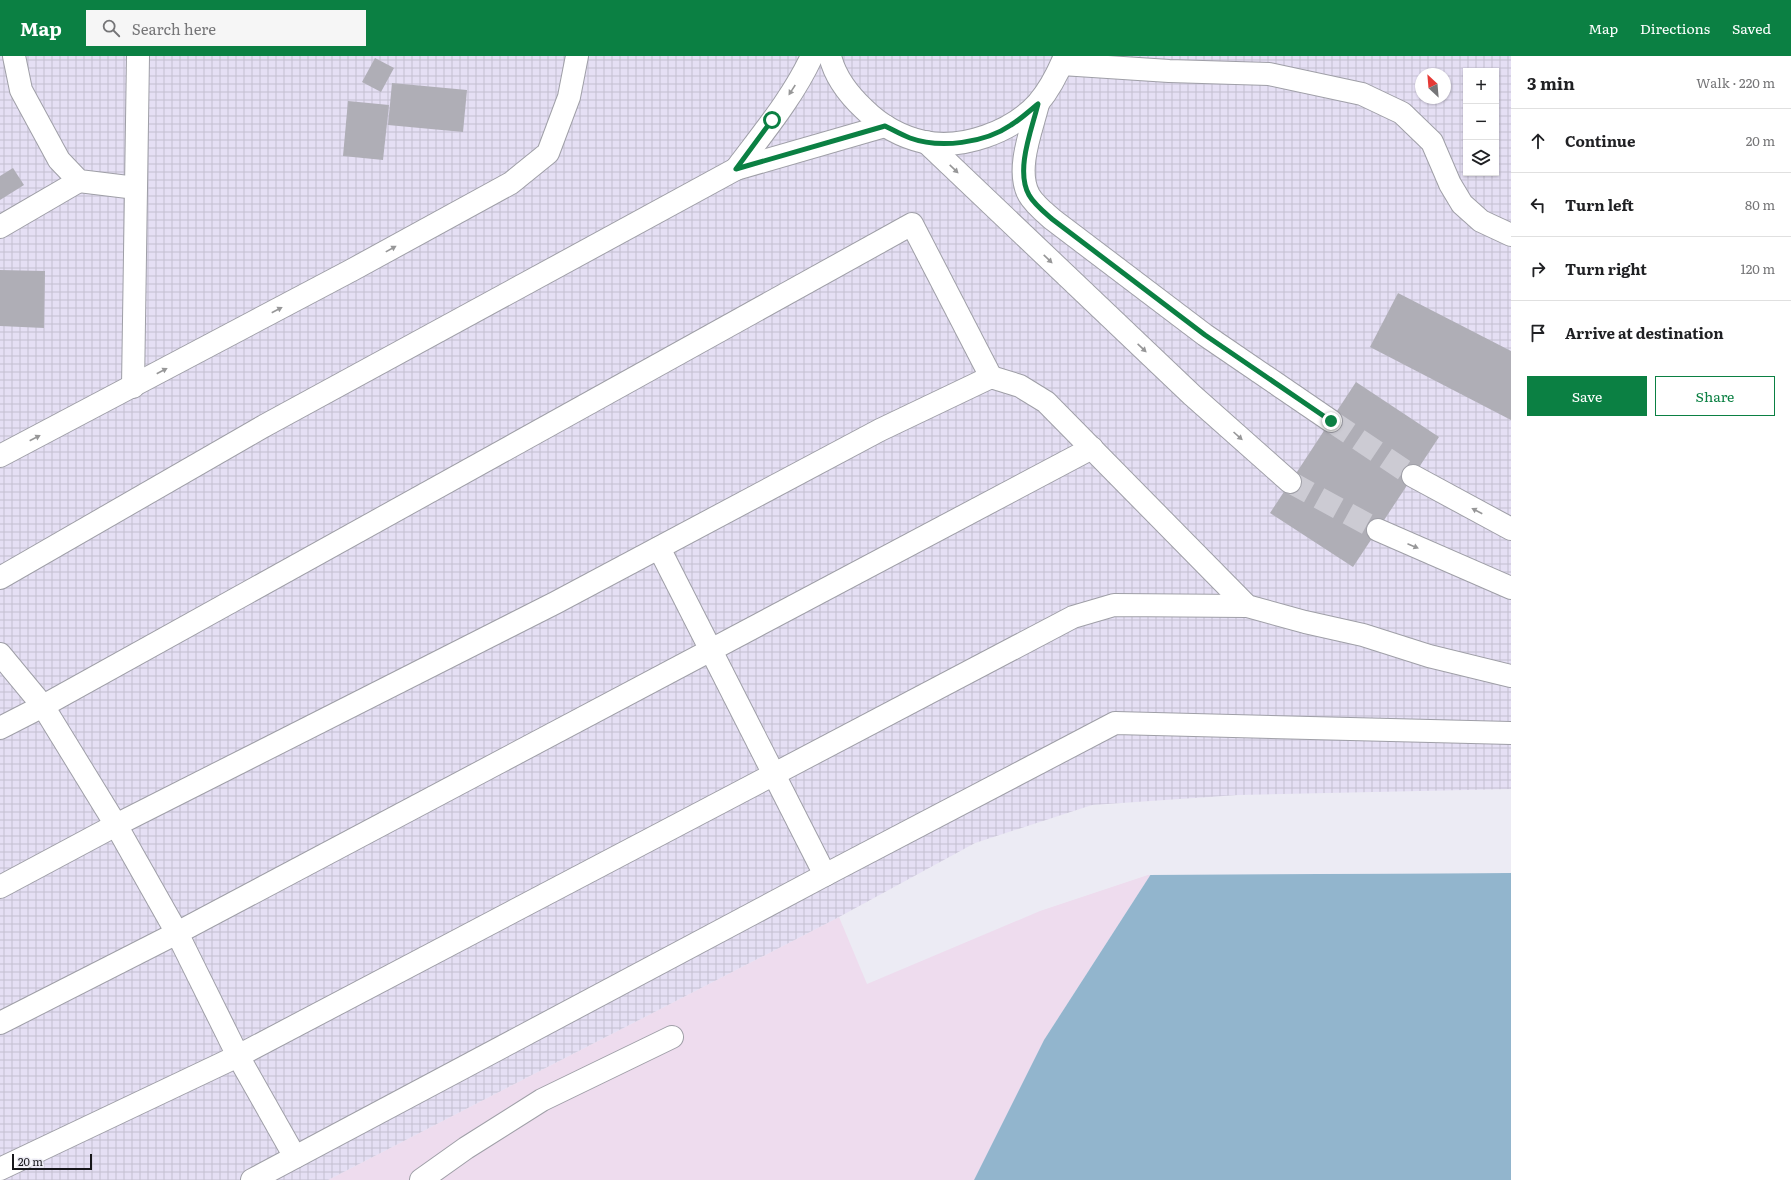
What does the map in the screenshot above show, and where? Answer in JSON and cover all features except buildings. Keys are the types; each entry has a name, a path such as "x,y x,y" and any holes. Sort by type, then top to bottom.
{"main road":[{"path":"14,56 21,90 27,102 59,160 79,181"},
{"path":"133,387 138,56"},
{"path":"0,456 345,274 511,183 548,153 569,96 577,56"},
{"path":"736,169 772,120 805,70 812,56"},
{"path":"830,56 832,64 850,96 873,118 909,138 943,144 978,140 1011,126 1038,104 1056,78 1063,60 1168,72 1269,74 1362,94 1402,113 1432,142 1450,184 1462,204 1481,221 1511,235"},
{"path":"1038,104 1024,162 1024,179 1029,194 1040,208 1052,219 1205,335 1331,421"},
{"path":"0,578 264,426 736,169 885,126"},
{"path":"926,142 1192,395 1290,482"},
{"path":"0,227 79,181 136,188"},
{"path":"0,728 43,706 912,224 991,376 1020,386 1046,402 1248,606"},
{"path":"0,887 116,825 555,603 873,434 991,376"},
{"path":"0,1023 177,933 1092,448"},
{"path":"1413,476 1511,529"},
{"path":"1378,530 1511,588"},
{"path":"659,548 825,875"},
{"path":"0,1169 238,1056 1073,617 1114,605 1248,606 1306,622 1364,635 1429,656 1511,676"},
{"path":"0,654 43,706 116,825 177,933 238,1056 295,1157"},
{"path":"252,1180 825,875 1116,723 1511,733"},
{"path":"421,1180 466,1148 542,1100 672,1037"}],"shaded area":[{"path":"0,56 1511,56 1511,789 1238,795 1092,805 975,843 839,917 328,1180 0,1180"},
{"path":"1151,874 1044,1040 974,1180 328,1180 839,917 867,984 1040,911"}],"water":[{"path":"1511,873 1511,1180 974,1180 1044,1040 1151,874"}],"pier":[{"path":"1511,871 1511,873 1148,875 1151,872"}],"tunnel":[{"path":"1331,421 1413,476"},
{"path":"1290,482 1378,530"}],"route":[{"path":"772,120 736,169 885,126 909,138 926,142 943,144 978,140 1011,126 1038,104 1024,162 1024,179 1029,194 1040,208 1052,219 1205,335 1331,421"}]}
